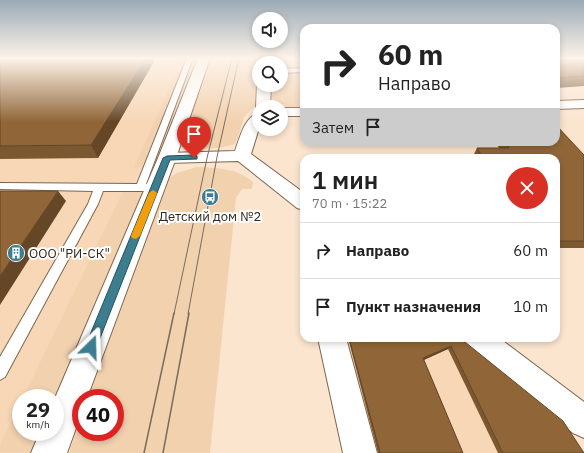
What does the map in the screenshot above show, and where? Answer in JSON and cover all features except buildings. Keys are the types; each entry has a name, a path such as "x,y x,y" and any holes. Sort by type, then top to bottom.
{"street":[{"path":"48,453 147,188 167,158 196,79"},
{"path":"560,102 584,104"},
{"path":"288,112 300,112"},
{"path":"242,156 252,126"},
{"path":"167,158 242,156 300,200"},
{"path":"333,342 360,453"},
{"path":"482,342 582,417"}],"lane":[{"path":"0,186 147,188 183,79"},
{"path":"0,372 93,204 99,188"}],"shaded area":[{"path":"0,79 189,79 156,167 58,389 12,389 12,441 35,441 30,453 0,453"},
{"path":"173,79 189,79 156,167 134,167"},
{"path":"204,79 252,79 252,92 258,92 258,100 252,100 252,108 244,117 235,144 210,149 184,148 181,144"},
{"path":"288,79 300,79 300,108 288,107 288,100 274,100 269,96 269,92 288,92"},
{"path":"197,167 220,168 234,171 247,177 253,182 252,189 242,189 236,198 210,453 69,453 73,441 124,441 124,389 90,389 167,179 177,173"},
{"path":"123,191 144,191 58,389 27,389"},
{"path":"343,342 458,342 577,453 371,453"},
{"path":"12,420 12,441 35,441 30,453 0,453 0,445"}],"tram line":[{"path":"174,314 207,158 227,79"},
{"path":"188,314 217,157 234,79"},
{"path":"144,453 174,313"},
{"path":"163,453 189,313"}],"slow traffic":[{"path":"136,236 153,193"}],"place":[{"name":"Детский дом №2","path":"210,197"},
{"name":"ООО \"РИ-СК\"","path":"16,253"}],"route":[{"path":"91,347 167,158 194,158"}]}
